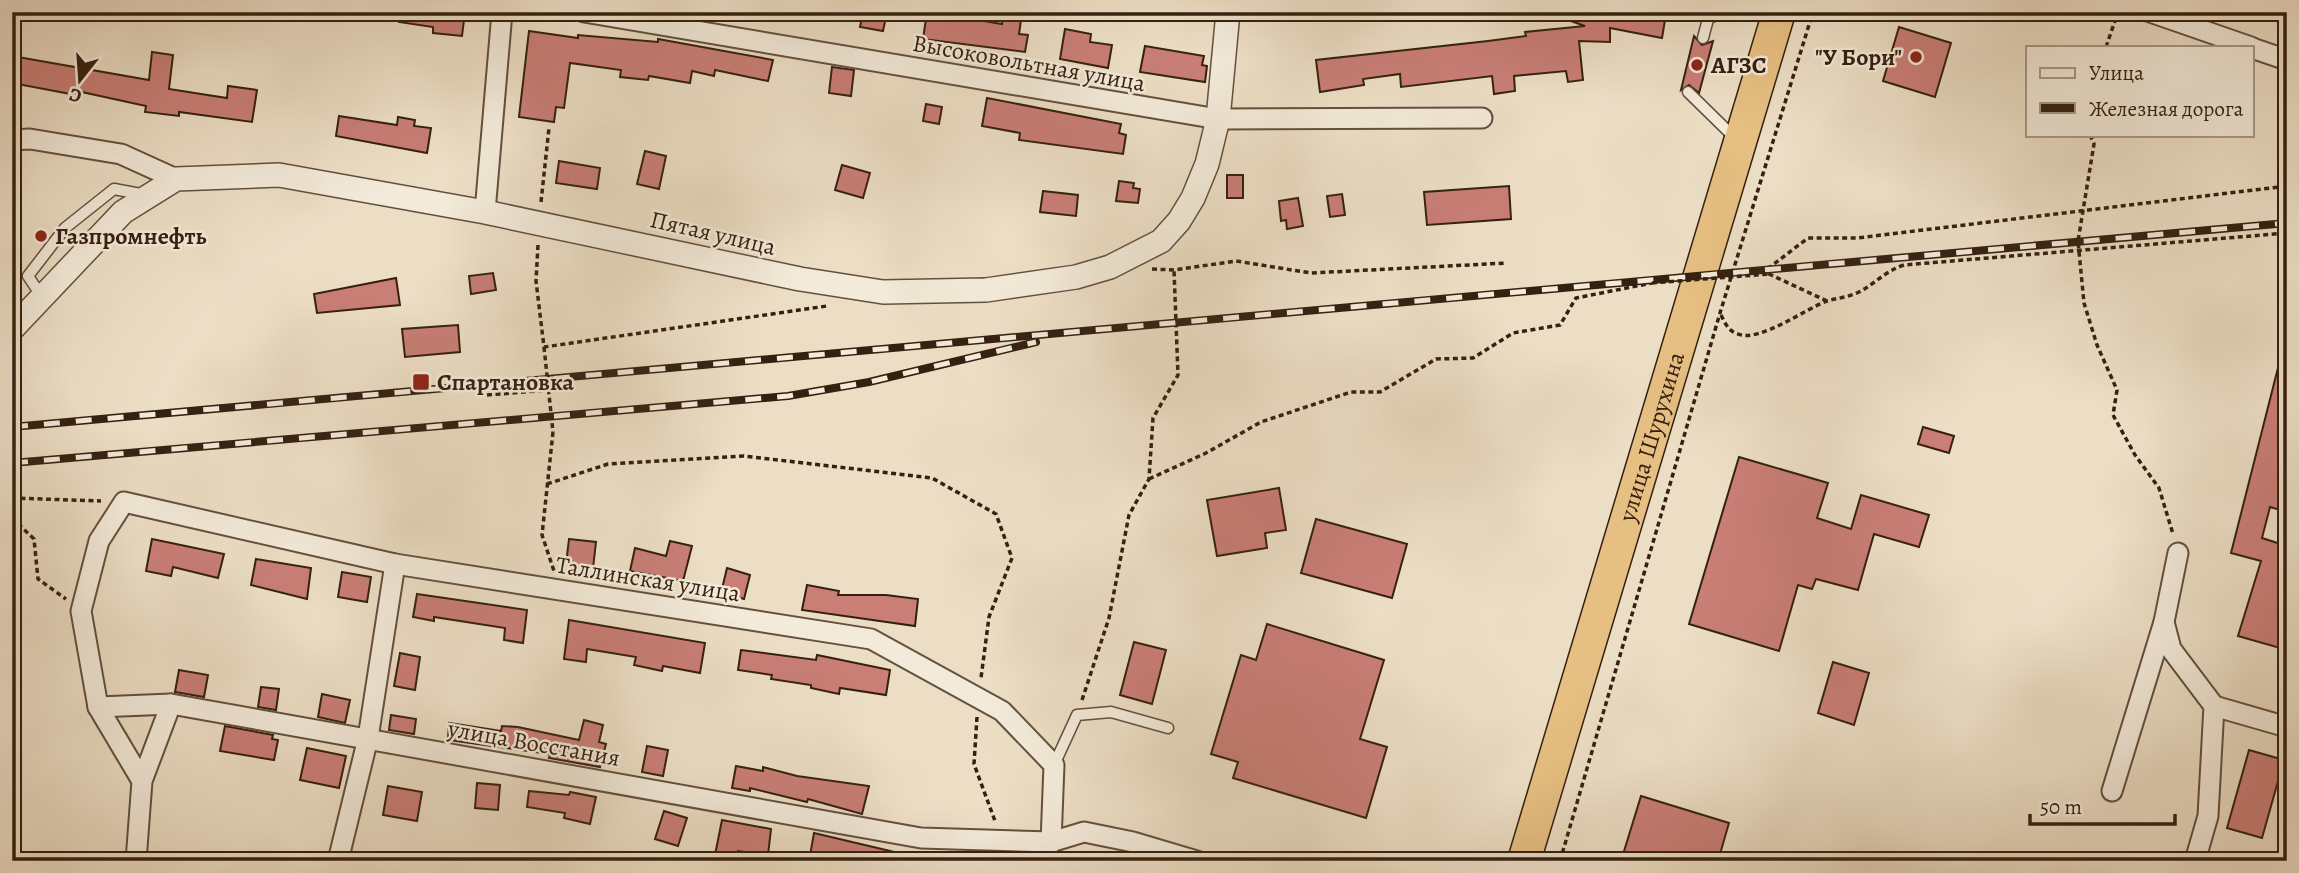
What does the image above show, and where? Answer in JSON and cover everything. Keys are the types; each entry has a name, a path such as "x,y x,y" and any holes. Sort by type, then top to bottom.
{"highway":[{"name":"улица Шурухина","path":"1524,861 1779,12"}],"street":[{"path":"485,212 502,12"},
{"name":"Высоковольтная улица","path":"584,12 1218,119 1482,118"},
{"name":"Пятая улица","path":"12,140 30,139 121,154 176,179 279,175 485,212 842,288 929,293 1037,284 1110,267 1161,241 1180,221 1194,198 1207,164 1218,119 1228,12"},
{"path":"2150,12 2248,46"},
{"path":"2254,48 2287,60"},
{"path":"12,329 123,212 176,179"},
{"path":"124,502 99,541 81,611 97,707 142,781"},
{"name":"Таллинская улица","path":"124,502 395,564 872,639 1002,711 1054,765"},
{"path":"2112,791 2164,622 2178,553"},
{"path":"338,861 368,738 395,564"},
{"path":"2164,622 2171,649 2214,706 2287,727"},
{"path":"136,861 142,781 171,704"},
{"name":"улица Восстания","path":"97,707 171,704 921,838 1051,842 1084,832 1133,842 1197,861"},
{"path":"2195,861 2208,816 2214,706"},
{"path":"1040,861 1051,842 1054,765"}],"lane":[{"path":"1703,38 1708,19 1721,12"},
{"path":"1688,92 1740,143"},
{"path":"42,298 28,276 65,228 114,189 150,195"},
{"path":"1054,765 1077,715 1111,712 1168,728"}],"path":[{"path":"1560,861 1720,313 1813,12"},
{"path":"2106,46 2118,12"},
{"path":"2090,136 2094,144 2081,213 2078,250 2084,303 2096,345 2117,390 2113,415 2159,488 2178,553"},
{"path":"1769,274 1770,267 1808,238 1857,238 2287,186"},
{"path":"1720,313 1727,327 1739,335 1750,335 1786,322 1827,301 1860,292 1887,270 1904,265 2287,233"},
{"path":"1148,269 1174,270 1236,261 1311,273 1507,263"},
{"path":"1077,715 1109,618 1129,515 1149,479 1153,418 1178,375 1174,270"},
{"path":"1149,479 1206,453 1261,422 1350,392 1380,392 1436,359 1473,358 1513,333 1560,325 1576,298 1652,284 1769,274 1827,301"},
{"path":"536,281 553,432 542,535 559,590"},
{"path":"544,346 832,305"},
{"path":"487,395 549,390"},
{"path":"12,401 22,401"},
{"path":"547,484 608,464 744,456 932,478 996,514 1012,558 989,617 978,698 974,764 1003,842"},
{"path":"12,498 124,502"},
{"path":"12,518 34,538 38,579 81,611"}],"building":[{"path":"400,12 465,12 462,36 433,33 433,27 399,22"},
{"path":"863,12 887,12 883,31 860,27"},
{"path":"927,12 954,12 954,16 1002,24 1003,17 1021,20 1019,34 1028,35 1025,52 923,39"},
{"path":"1569,12 1666,14 1662,38 1610,28 1610,42 1579,41 1583,80 1568,82 1566,71 1514,76 1515,91 1494,94 1492,76 1401,87 1400,74 1363,79 1364,85 1320,92 1316,60 1488,41 1526,36 1525,32 1585,26 1568,20"},
{"path":"1899,27 1951,43 1935,97 1883,81"},
{"path":"1065,29 1091,34 1090,42 1112,45 1108,68 1060,59"},
{"path":"529,31 578,38 578,35 658,42 658,39 773,60 768,81 715,70 714,76 692,71 690,83 649,76 648,80 620,77 621,70 570,63 564,108 556,107 554,122 519,117"},
{"name":"АГЗС","path":"1694,36 1702,45 1713,41 1699,93 1689,85 1681,90"},
{"path":"1145,46 1204,56 1202,65 1207,66 1205,82 1140,72"},
{"path":"152,52 173,55 169,89 227,98 228,86 257,90 252,122 179,112 179,116 145,112 146,106 77,91 76,95 12,83 12,56 149,80"},
{"path":"832,67 854,70 851,96 829,93"},
{"path":"987,98 1121,124 1119,133 1126,135 1123,154 1019,140 1020,133 982,126"},
{"path":"926,104 942,107 939,124 923,121"},
{"path":"339,116 397,125 398,117 415,120 414,126 431,128 427,153 336,136"},
{"path":"645,151 666,156 659,189 637,184"},
{"path":"559,161 600,168 597,189 556,183"},
{"path":"842,165 870,173 863,198 835,190"},
{"path":"1227,175 1243,175 1243,198 1227,198"},
{"path":"1119,181 1134,183 1133,188 1140,189 1138,203 1116,201"},
{"path":"1509,186 1511,219 1427,225 1424,192"},
{"path":"1043,191 1078,195 1076,216 1040,212"},
{"path":"1342,194 1345,215 1330,217 1327,196"},
{"path":"1298,198 1303,226 1287,229 1286,220 1281,221 1279,201"},
{"path":"493,273 496,290 471,294 469,276"},
{"path":"396,278 400,305 317,313 314,294"},
{"path":"458,325 460,352 405,357 402,329"},
{"path":"2281,356 2287,356 2287,512 2270,507 2262,538 2287,546 2287,650 2238,636 2261,561 2231,553"},
{"path":"1923,427 1954,436 1949,453 1918,444"},
{"path":"1739,457 1828,483 1817,518 1851,529 1861,495 1929,515 1919,547 1874,534 1858,590 1816,579 1812,589 1798,585 1779,651 1689,624"},
{"path":"1279,488 1286,530 1265,533 1267,548 1217,556 1207,500"},
{"path":"1316,519 1407,544 1392,598 1301,573"},
{"path":"152,539 224,554 218,578 173,567 171,576 146,571"},
{"path":"569,539 596,542 593,568 566,564"},
{"path":"670,541 692,546 683,581 630,571 635,548 666,556"},
{"path":"256,559 311,568 307,599 251,585"},
{"path":"727,568 750,575 744,599 721,593"},
{"path":"342,572 371,577 367,602 338,597"},
{"path":"807,585 839,591 838,595 886,595 918,599 915,626 802,610"},
{"path":"417,594 527,610 523,643 504,640 505,628 434,617 434,621 413,617"},
{"path":"569,620 705,643 700,673 663,666 662,671 634,665 636,657 587,649 586,662 564,659"},
{"path":"1267,624 1384,660 1360,739 1387,747 1366,818 1233,778 1238,762 1211,754 1241,655 1256,660"},
{"path":"1134,642 1166,650 1152,704 1120,695"},
{"path":"741,650 816,660 817,655 890,670 886,695 840,688 839,694 811,688 811,685 771,679 772,675 738,670"},
{"path":"400,653 420,657 415,690 394,686"},
{"path":"1833,662 1869,673 1854,725 1818,713"},
{"path":"179,670 208,675 204,697 175,692"},
{"path":"261,687 279,689 276,710 258,707"},
{"path":"322,694 350,700 345,723 318,717"},
{"path":"391,715 416,719 414,734 389,730"},
{"path":"584,720 603,725 599,742 606,744 600,767 549,758 550,754 448,740 449,723 501,731 502,726 518,727 579,740"},
{"path":"225,726 273,735 272,739 278,740 274,760 220,751"},
{"path":"647,746 668,750 663,776 642,772"},
{"path":"307,748 346,756 339,788 300,780"},
{"path":"2249,750 2284,760 2262,838 2227,828"},
{"path":"736,766 763,771 763,767 797,776 869,786 862,814 808,799 807,802 750,788 750,791 732,788"},
{"path":"477,783 500,785 498,810 475,808"},
{"path":"388,786 422,792 417,821 383,815"},
{"path":"529,791 569,795 570,792 596,797 590,824 564,818 565,813 527,807"},
{"path":"1641,796 1729,823 1718,861 1621,861"},
{"path":"664,811 687,818 678,846 655,839"},
{"path":"722,820 771,829 768,855 738,851 737,859 715,855"},
{"path":"814,833 903,854 902,861 809,861"}],"railway":[{"path":"12,427 2287,223"},
{"path":"12,463 788,396 869,382 1036,342"}],"place":[{"name":"\"У Бори\"","path":"1916,57"},
{"name":"АГЗС","path":"1697,65"},
{"name":"Газпромнефть","path":"41,236"},
{"name":"Спартановка","path":"421,382"}]}
